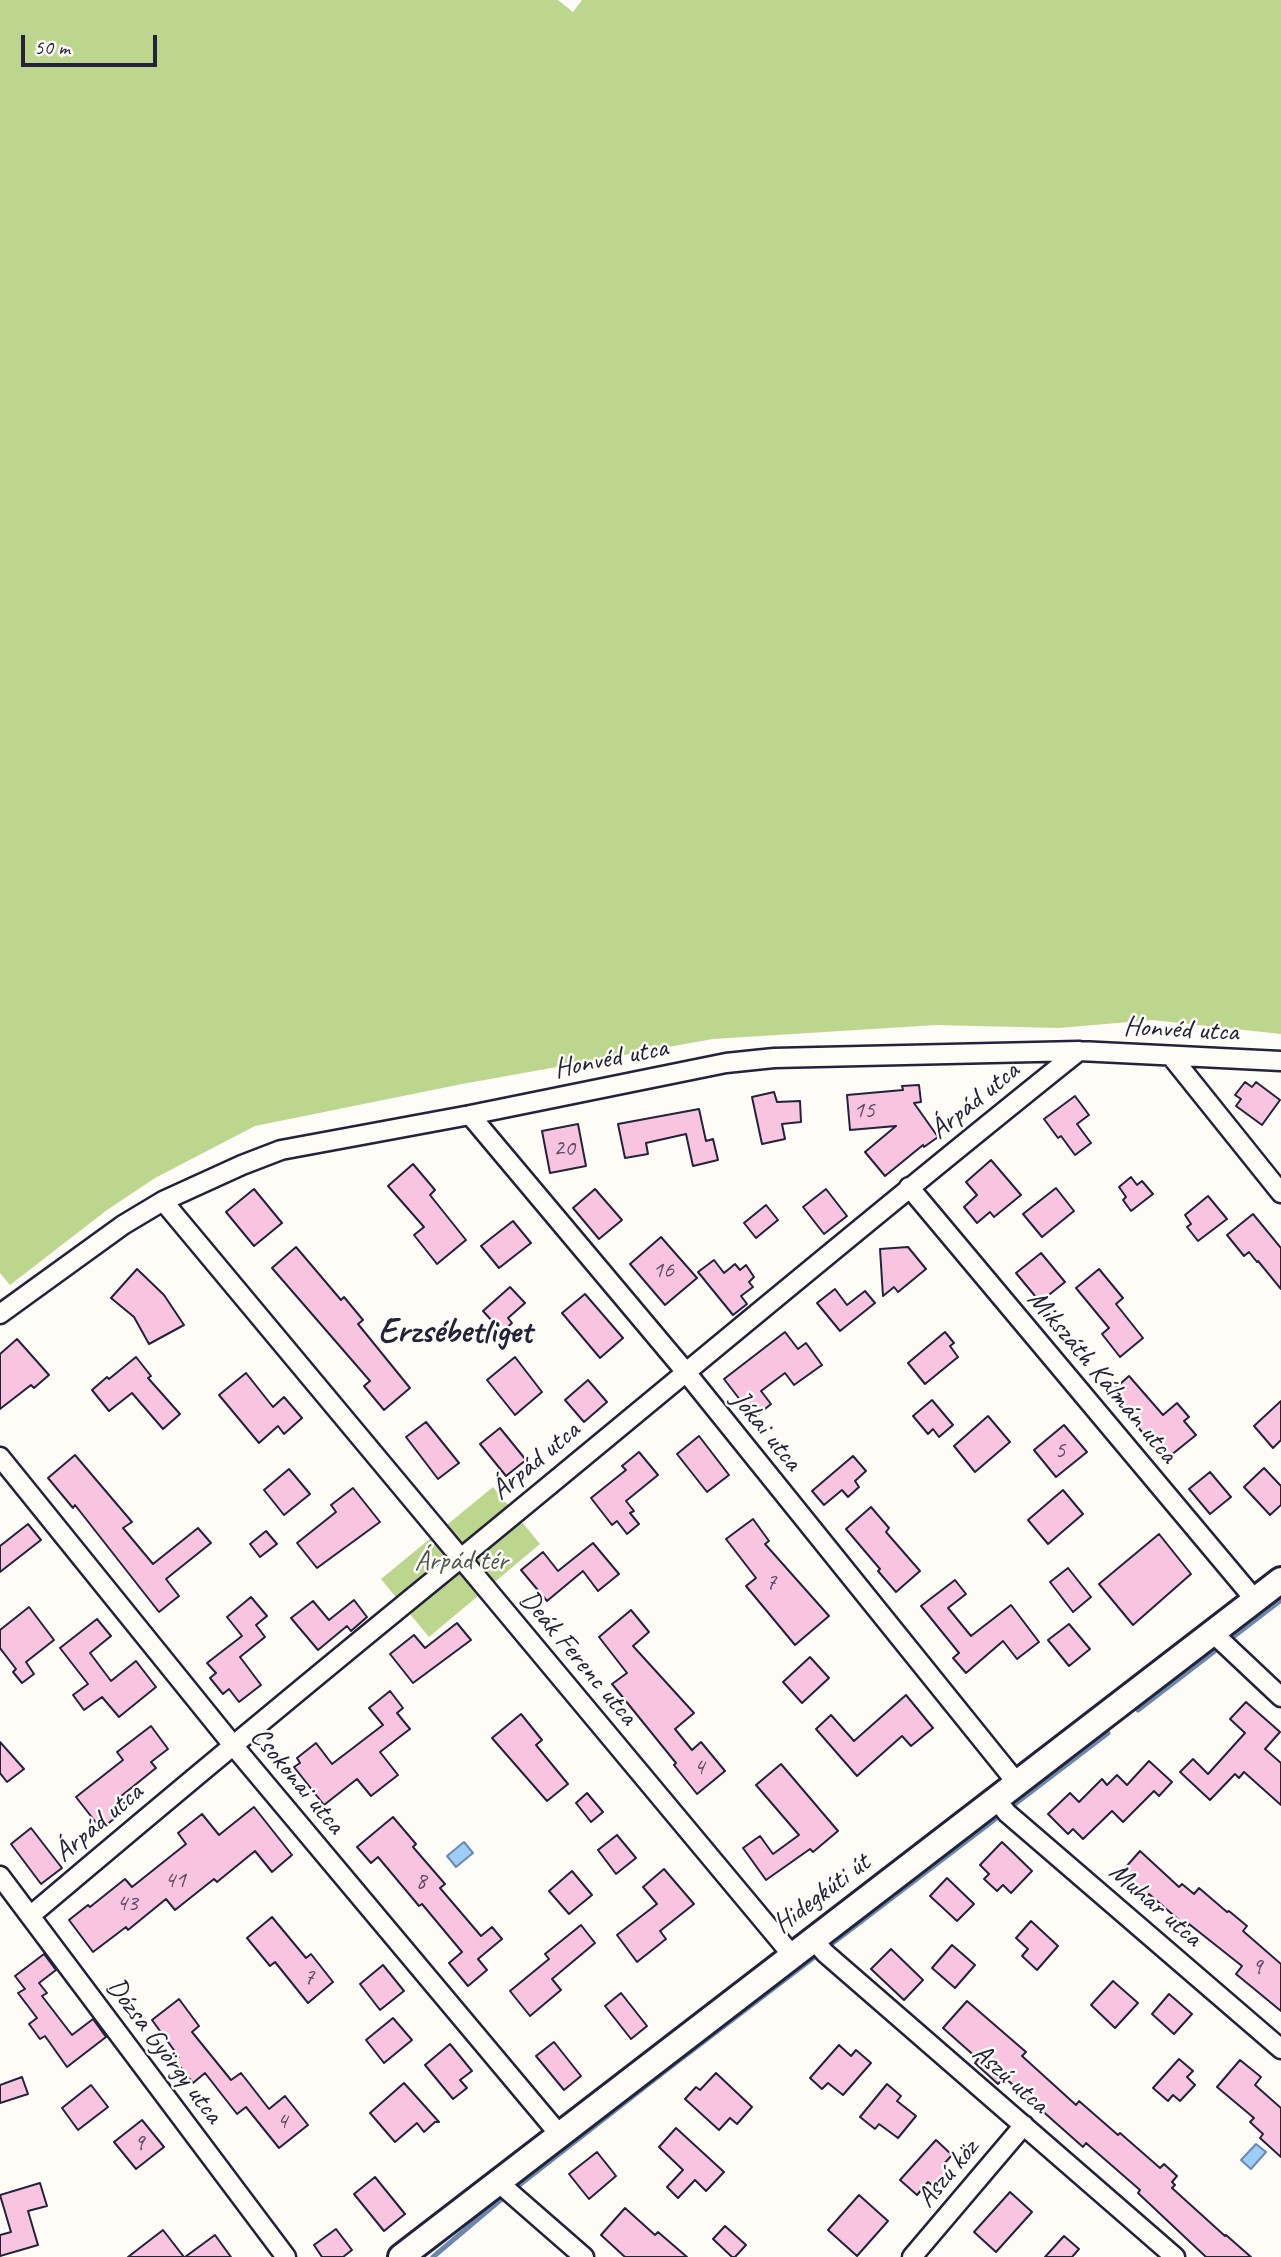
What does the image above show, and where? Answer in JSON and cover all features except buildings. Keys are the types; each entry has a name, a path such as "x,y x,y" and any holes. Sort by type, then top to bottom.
{"main road":[{"name":"Hidegkúti út","path":"401,2257 505,2189 559,2134 792,1955 819,1946 1002,1806 1017,1783 1221,1640 1255,1601 1281,1580"}],"street":[{"name":"Honvéd utca","path":"3,1305 163,1201 281,1150 726,1063 774,1058 1079,1051 1281,1061"},
{"name":"Árpád utca","path":"30,1916 232,1744 909,1187 1079,1051"},
{"path":"1171,1056 1281,1193"},
{"name":"Jókai utca","path":"470,1115 685,1371 1017,1783"},
{"name":"Mikszáth Kálmán utca","path":"909,1187 1255,1601"},
{"name":"Deák Ferenc utca","path":"163,1201 792,1955"},
{"name":"Csokonai utca","path":"0,1457 232,1744 559,2134"},
{"path":"1221,1640 1281,1697"},
{"name":"Muhar utca","path":"1002,1806 1281,2049"},
{"name":"Dózsa György utca","path":"0,1876 286,2257"},
{"name":"Aszú utca","path":"819,1946 1175,2257"},
{"name":"Aszú köz","path":"912,2257 1024,2125"},
{"path":"505,2189 584,2257"}],"green space":[{"path":"0,0 558,0 573,12 582,0 1281,0 1281,1034 1152,1020 1059,1028 936,1025 713,1039 462,1084 255,1126 155,1178 107,1210 10,1285 0,1273"},
{"name":"Árpád tér","path":"493,1487 540,1544 429,1637 381,1579"}],"water":[{"path":"464,1842 473,1853 456,1867 447,1856"},
{"path":"1256,2144 1266,2152 1251,2169 1241,2160"}],"waterway":[{"path":"1138,1710 1281,1600"},
{"path":"433,2257 504,2197 665,2071 1108,1733"}],"district":[{"name":"Erzsébetliget","path":"455,1333"}]}
